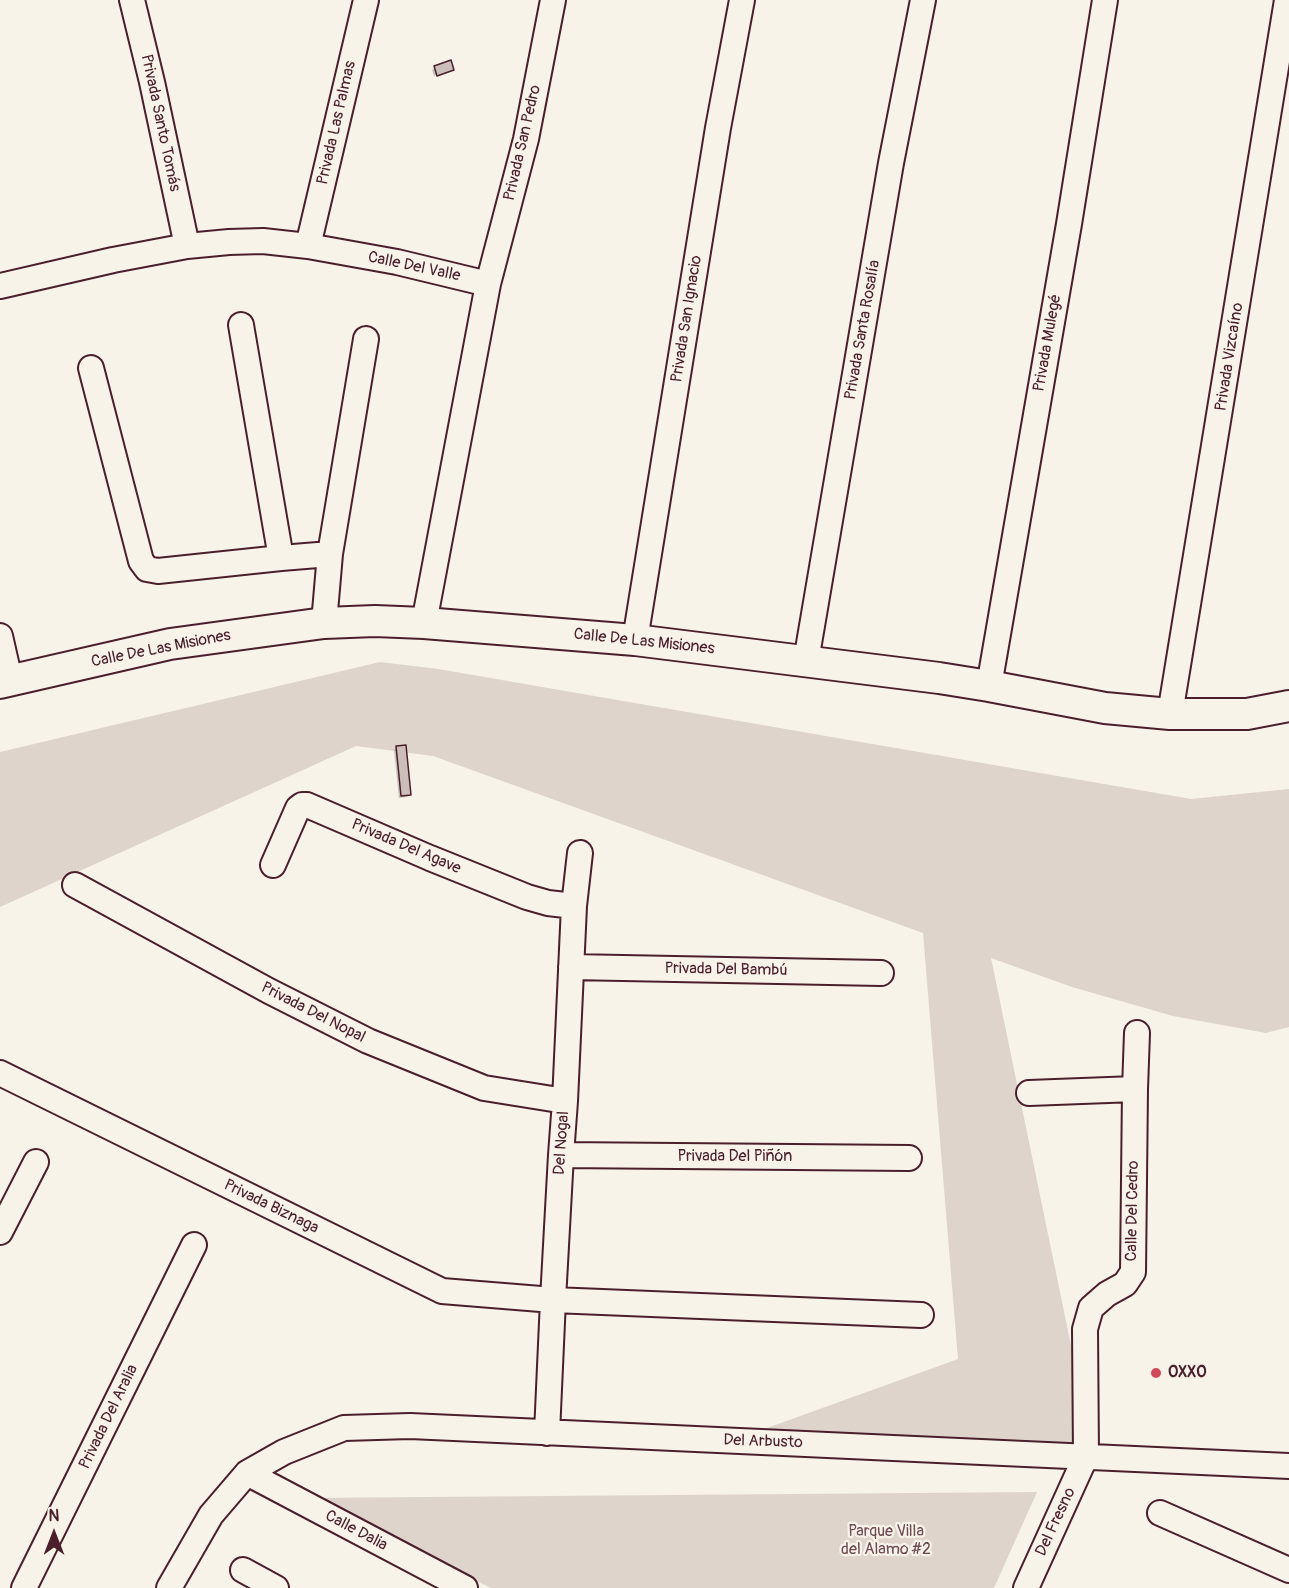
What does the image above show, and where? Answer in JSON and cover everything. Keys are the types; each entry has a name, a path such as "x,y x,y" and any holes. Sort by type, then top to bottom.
{"street":[{"name":"Privada Santo Tomás","path":"132,0 187,246"},
{"name":"Privada Las Palmas","path":"308,246 366,0"},
{"name":"Privada San Pedro","path":"488,284 526,140 553,0"},
{"name":"Privada San Ignacio","path":"635,640 718,128 742,0"},
{"name":"Privada Santa Rosalía","path":"806,661 891,163 923,0"},
{"name":"Privada Mulegé","path":"989,686 1069,224 1105,0"},
{"name":"Privada Vizcaíno","path":"1170,714 1287,0"},
{"name":"Calle Del Valle","path":"0,284 187,246 264,241 308,246 397,262 488,284"},
{"path":"424,623 488,284"},
{"path":"241,325 281,558"},
{"path":"324,623 330,554 366,339"},
{"path":"91,368 141,561 147,569 158,572 330,554"},
{"name":"Calle De Las Misiones","path":"5,682 170,644 324,623 375,621 635,640 989,686 1105,708 1170,714 1247,714 1289,706"},
{"path":"0,636 5,682"},
{"name":"Privada Del Agave","path":"273,865 298,808 308,805 527,897 548,903 574,906"},
{"name":"Del Nogal","path":"547,1433 552,1300 566,1101 574,906 580,853"},
{"name":"Privada Del Nopal","path":"75,885 269,992 368,1041 484,1088 566,1101"},
{"name":"Privada Del Bambú","path":"571,967 881,973"},
{"name":"Calle Del Cedro","path":"1086,1456 1085,1329 1091,1308 1107,1294 1125,1284 1132,1272 1137,1033"},
{"name":"Privada Biznaga","path":"0,1073 442,1292 552,1300 921,1315"},
{"path":"1029,1093 1135,1089"},
{"name":"Privada Del Piñón","path":"561,1155 909,1158"},
{"path":"0,1232 36,1162"},
{"name":"Privada Del Aralia","path":"24,1588 194,1245"},
{"name":"Del Arbusto","path":"169,1588 211,1515 247,1473 284,1452 344,1428 410,1426 1289,1466"},
{"name":"Del Fresno","path":"1026,1588 1086,1456"},
{"name":"Calle Dalia","path":"247,1473 465,1588"},
{"path":"1160,1513 1289,1570"},
{"path":"243,1570 276,1588"}],"green space":[{"path":"380,662 438,669 1191,799 1289,789 1289,1027 1266,1033 1173,1016 1072,987 991,958 1086,1418 1086,1456 731,1441 958,1359 923,933 433,756 356,746 0,907 0,752"},
{"name":"Parque Villa del Alamo #2","path":"1037,1492 994,1588 491,1588 305,1498"}],"building":[{"path":"451,60 454,70 437,76 434,66"},
{"path":"406,745 411,795 401,796 396,746"}],"place":[{"name":"OXXO","path":"1156,1373"}]}
